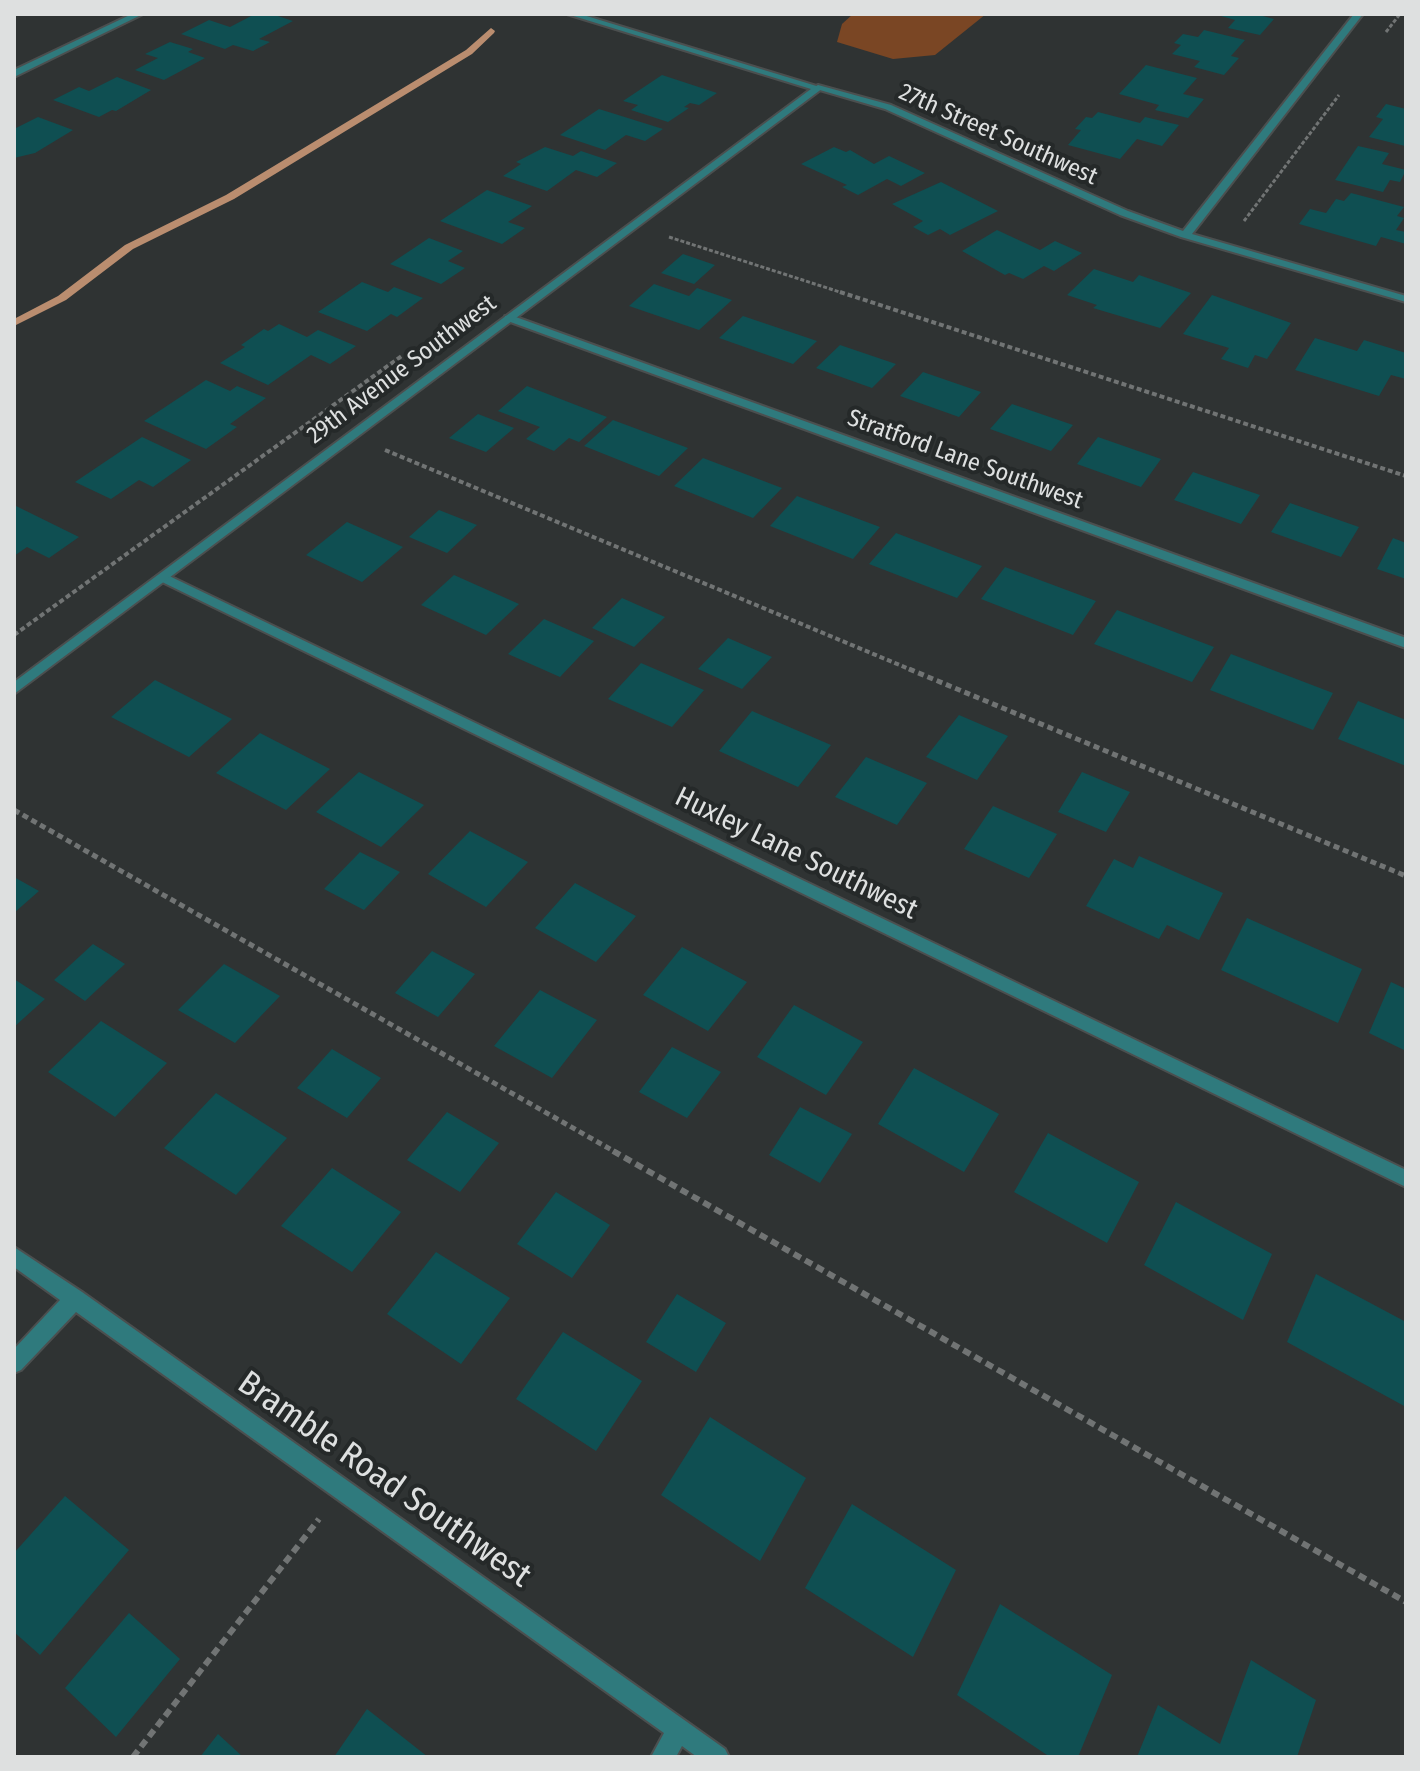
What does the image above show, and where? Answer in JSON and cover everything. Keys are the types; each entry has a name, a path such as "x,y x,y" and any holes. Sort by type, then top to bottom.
{"street":[{"path":"14,74 139,14"},
{"name":"27th Street Southwest","path":"571,14 888,107 1124,213 1185,235 1406,299"},
{"path":"1185,235 1359,14"},
{"name":"29th Avenue Southwest","path":"14,689 818,88"},
{"name":"Stratford Lane Southwest","path":"509,318 1406,643"},
{"name":"Huxley Lane Southwest","path":"163,577 1406,1179"},
{"name":"Bramble Road Southwest","path":"14,1256 717,1757"},
{"path":"14,1363 75,1299"},
{"path":"663,1757 679,1730"}],"path":[{"path":"1381,38 1400,14"},
{"path":"1235,233 1345,87"},
{"path":"634,225 1406,476"},
{"path":"14,635 406,352"},
{"path":"351,436 1406,876"},
{"path":"14,810 1406,1602"},
{"path":"133,1757 342,1490"}],"shaded area":[{"path":"853,14 986,14 935,55 893,59 837,42 842,24"}],"building":[{"path":"255,14 272,14 293,21 259,39 270,42 253,51 233,45 225,49 181,34 209,20 230,27"},
{"path":"1214,14 1255,14 1274,19 1260,35 1228,28 1235,20"},
{"path":"1204,30 1245,40 1231,56 1239,58 1224,75 1194,67 1200,61 1172,54 1181,45 1174,43 1183,34 1198,37"},
{"path":"170,42 193,49 188,52 205,58 164,80 135,70 158,58 145,54"},
{"path":"1146,65 1197,78 1183,94 1204,99 1188,118 1155,110 1159,105 1119,94"},
{"path":"662,75 717,93 699,105 690,103 684,107 689,108 668,122 631,110 638,105 623,101"},
{"path":"117,77 151,90 116,111 99,117 53,100 79,87 89,91"},
{"path":"1386,104 1406,109 1405,146 1369,137 1383,119 1376,117"},
{"path":"599,109 663,129 645,141 626,135 605,150 560,135"},
{"path":"1098,112 1140,123 1145,117 1179,125 1162,146 1137,139 1120,159 1068,145 1081,130 1075,129 1086,117 1092,118"},
{"path":"38,117 73,130 35,153 14,158 14,129"},
{"path":"1358,146 1389,153 1382,164 1406,170 1400,182 1390,180 1383,192 1335,180"},
{"path":"545,147 573,156 581,151 617,163 597,177 576,170 547,191 503,176 521,164 516,162"},
{"path":"834,147 846,152 850,150 874,164 889,156 925,173 901,186 887,179 858,195 842,187 847,185 801,164"},
{"path":"941,182 998,211 950,235 940,229 928,235 913,227 923,221 892,204"},
{"path":"487,190 532,206 508,222 525,228 502,244 440,221"},
{"path":"1351,193 1404,207 1397,216 1404,218 1396,230 1406,232 1406,244 1381,237 1376,246 1299,224 1310,209 1326,213 1336,199 1344,201"},
{"path":"997,230 1040,250 1055,241 1082,253 1054,271 1044,266 1023,279 1009,273 1005,275 962,251"},
{"path":"429,238 463,251 448,261 465,268 441,284 390,264"},
{"path":"683,254 715,265 694,284 661,273"},
{"path":"1094,269 1133,282 1139,275 1191,293 1160,328 1093,308 1097,305 1067,295"},
{"path":"362,282 388,292 394,287 423,298 397,317 391,314 367,331 318,312"},
{"path":"654,284 689,296 697,288 732,300 699,330 629,306"},
{"path":"1212,295 1291,323 1267,359 1255,355 1248,368 1221,359 1229,348 1183,334"},
{"path":"743,316 817,341 793,364 719,338"},
{"path":"279,324 307,337 318,330 356,346 330,364 311,355 268,385 220,363 245,347 241,345 264,329 268,331"},
{"path":"1315,338 1357,351 1364,340 1406,353 1406,379 1391,375 1379,396 1295,370"},
{"path":"840,345 896,364 872,388 816,368"},
{"path":"923,372 981,392 959,417 900,396"},
{"path":"206,380 230,391 237,386 266,398 230,424 237,427 206,449 144,421"},
{"path":"527,386 607,417 579,442 569,438 554,451 526,439 540,427 498,411"},
{"path":"1012,404 1073,425 1051,451 990,429"},
{"path":"478,414 514,428 486,452 449,438"},
{"path":"613,420 688,448 659,476 584,446"},
{"path":"142,437 191,460 153,487 139,480 111,499 75,482"},
{"path":"1098,437 1161,459 1141,487 1077,464"},
{"path":"703,458 782,488 753,518 674,486"},
{"path":"1193,472 1260,495 1241,524 1174,500"},
{"path":"797,496 880,527 853,559 770,526"},
{"path":"1290,503 1359,527 1341,557 1271,532"},
{"path":"14,505 79,537 49,558 27,547 14,556"},
{"path":"439,510 477,525 447,553 409,537"},
{"path":"347,522 403,547 362,582 306,555"},
{"path":"896,533 982,566 957,598 869,564"},
{"path":"1393,538 1406,543 1406,579 1377,569"},
{"path":"1005,567 1096,601 1073,635 981,599"},
{"path":"454,575 519,604 486,635 421,605"},
{"path":"622,598 665,617 634,647 592,628"},
{"path":"1117,610 1214,647 1192,682 1094,644"},
{"path":"544,619 594,641 560,677 508,654"},
{"path":"728,638 772,657 742,689 698,669"},
{"path":"1231,654 1333,693 1313,730 1210,690"},
{"path":"641,663 704,690 672,727 608,699"},
{"path":"155,680 232,719 189,757 111,717"},
{"path":"1358,701 1406,720 1406,766 1338,739"},
{"path":"752,711 831,745 798,787 719,751"},
{"path":"959,715 1008,736 977,780 926,757"},
{"path":"260,733 330,769 286,810 216,773"},
{"path":"866,757 927,783 897,825 835,797"},
{"path":"359,772 424,805 381,847 316,812"},
{"path":"1082,772 1130,792 1106,832 1058,812"},
{"path":"993,806 1057,834 1029,878 964,849"},
{"path":"470,831 528,862 486,907 428,874"},
{"path":"360,852 400,872 364,910 324,889"},
{"path":"1139,856 1223,893 1199,940 1167,925 1159,939 1086,906 1114,859 1133,868"},
{"path":"14,877 39,891 14,913"},
{"path":"575,883 636,916 596,962 535,928"},
{"path":"1247,918 1362,969 1338,1023 1221,970"},
{"path":"93,944 125,964 85,1001 54,980"},
{"path":"682,947 747,982 708,1031 643,995"},
{"path":"432,951 475,974 438,1017 395,993"},
{"path":"224,964 280,996 235,1043 178,1010"},
{"path":"14,979 45,999 14,1027"},
{"path":"1391,982 1406,989 1406,1051 1369,1033"},
{"path":"540,990 597,1020 552,1078 494,1046"},
{"path":"794,1005 863,1042 826,1095 757,1057"},
{"path":"101,1021 167,1063 115,1117 48,1072"},
{"path":"672,1047 721,1072 687,1118 639,1092"},
{"path":"332,1049 381,1078 347,1118 297,1088"},
{"path":"914,1068 999,1114 964,1172 878,1124"},
{"path":"216,1093 287,1138 236,1195 164,1148"},
{"path":"800,1107 852,1134 820,1183 769,1155"},
{"path":"447,1112 499,1143 460,1192 407,1160"},
{"path":"1048,1133 1139,1182 1107,1243 1014,1192"},
{"path":"332,1168 401,1212 352,1272 281,1226"},
{"path":"556,1192 610,1225 572,1278 517,1244"},
{"path":"1176,1202 1272,1254 1243,1320 1144,1265"},
{"path":"436,1252 510,1298 461,1364 387,1314"},
{"path":"1316,1274 1406,1322 1406,1407 1287,1342"},
{"path":"677,1294 726,1323 696,1372 646,1342"},
{"path":"563,1332 642,1381 596,1451 516,1399"},
{"path":"710,1417 806,1478 760,1561 661,1495"},
{"path":"65,1496 129,1550 40,1655 14,1632 14,1553"},
{"path":"852,1504 956,1570 913,1657 805,1588"},
{"path":"1000,1604 1112,1675 1078,1757 1050,1757 957,1695"},
{"path":"129,1613 180,1659 116,1737 65,1688"},
{"path":"1251,1660 1316,1700 1297,1757 1137,1757 1158,1705 1220,1744"},
{"path":"367,1709 428,1757 334,1757"},
{"path":"218,1734 243,1757 200,1757"}],"waterway":[{"path":"14,323 62,298 129,247 230,197 469,52 491,31"}]}
